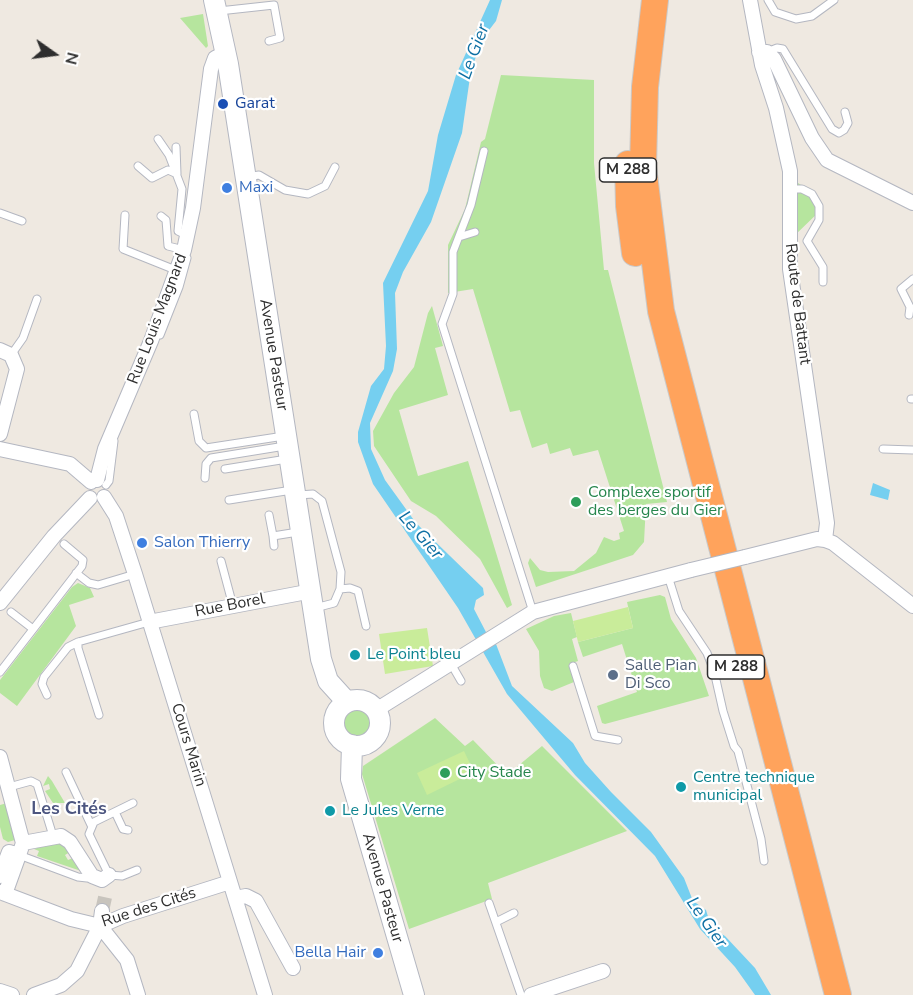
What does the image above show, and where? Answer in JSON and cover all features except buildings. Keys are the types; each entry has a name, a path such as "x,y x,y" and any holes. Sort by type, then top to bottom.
{"highway":[{"name":"M 288","path":"637,0 628,140 628,206 639,280 675,432 822,995"},
{"name":"M 288","path":"655,0 645,87 643,166 661,310 838,995"}],"main road":[{"name":"Avenue Pasteur","path":"218,4 324,670 332,687 347,702"},
{"path":"361,700 376,710 380,720 376,734 366,744 352,745 339,737 334,724 337,711 347,702 361,700"},
{"name":"Avenue Pasteur","path":"352,745 351,779 414,995"}],"street":[{"name":"Route de Battant","path":"750,0 787,149 790,189 790,269 827,523 825,540"},
{"path":"763,52 774,59 821,154 834,164 913,203"},
{"name":"Rue Louis Magnard","path":"98,488 105,448 178,271 188,236 211,69 215,58 225,53"},
{"path":"0,434 17,369 5,353"},
{"path":"0,449 70,464 98,488 54,536 5,608"},
{"name":"Cours Marin","path":"98,488 116,516 135,574 235,898 261,994"},
{"path":"376,710 533,612 808,541 825,540 839,547 913,606"},
{"name":"Rue Borel","path":"149,622 270,599 313,600"},
{"path":"0,757 13,850 3,893"},
{"path":"0,876 13,850 53,836 61,836 70,842 103,881"},
{"name":"Rue des Cités","path":"3,893 71,919 100,926 123,916 230,882"},
{"path":"235,898 246,896 256,901 293,968"},
{"path":"34,995 61,985 77,971 100,926 102,911"},
{"path":"100,926 127,960 138,995"},
{"path":"531,995 603,971"},
{"path":"0,991 12,995"}],"lane":[{"path":"768,0 775,12 796,19 812,16 834,0"},
{"path":"218,4 274,5 280,38 269,41"},
{"path":"763,52 777,48 783,49 832,129 839,133 846,127 848,120 845,112"},
{"path":"98,488 110,477 115,438 182,279 189,248 188,236 180,234 177,228 182,189 169,155 158,139"},
{"path":"176,147 177,174"},
{"path":"484,151 471,205 453,252 453,294 442,324 533,612"},
{"path":"138,166 152,178 168,170 177,174"},
{"path":"244,177 259,175 285,190 308,194 325,186 335,167"},
{"path":"790,189 802,189 812,194 819,206 819,220 807,241 823,267 823,282"},
{"path":"0,213 22,221"},
{"path":"125,215 123,249 178,271"},
{"path":"160,216 166,220 168,246 184,250"},
{"path":"459,237 475,232"},
{"path":"909,315 910,307 901,289 913,279"},
{"path":"5,353 23,338 37,299"},
{"path":"194,414 199,441 206,448 288,447"},
{"path":"225,469 288,447"},
{"path":"205,478 206,464 211,458 288,447"},
{"path":"883,449 913,450"},
{"path":"229,500 295,492 314,494 322,501 341,572 340,589 334,603 313,600"},
{"path":"269,515 274,546"},
{"path":"273,536 301,532"},
{"path":"0,672 76,573 83,560 64,544"},
{"path":"221,561 233,606"},
{"path":"76,573 98,585 135,574"},
{"path":"668,576 679,611 707,653 714,671 723,711 734,746 738,751 759,828 764,861"},
{"path":"340,589 350,588 358,591 366,626"},
{"path":"5,608 33,629"},
{"path":"47,695 42,684 44,677 68,647 78,642 149,622"},
{"path":"78,642 99,715"},
{"path":"450,662 461,681"},
{"path":"573,666 595,736 618,740"},
{"path":"66,772 91,825 90,839 103,881"},
{"path":"7,795 31,781 37,784 53,836"},
{"path":"91,825 133,803"},
{"path":"115,812 123,829 128,830"},
{"path":"13,850 78,877 103,881 137,870"},
{"path":"489,903 521,995"},
{"path":"496,922 514,913"}],"green space":[{"path":"203,14 208,46 206,48 180,18"},
{"path":"501,75 594,80 594,163 604,270 608,270 667,502 646,504 644,542 633,555 536,587 528,563 530,558 540,570 574,571 596,553 604,537 614,541 620,539 619,533 624,531 598,450 573,456 570,448 550,454 547,443 532,448 520,410 510,412 473,289 448,293 448,245 465,209 481,142 485,139"},
{"path":"795,181 816,195 822,209 793,237"},
{"path":"432,306 443,346 435,348 448,395 399,410 418,476 468,461 512,605 507,608 480,559 436,516 411,501 374,446 373,431 394,393 414,367 428,313"},
{"path":"78,583 90,588 94,597 69,605 76,626 17,706 0,693 0,680 72,587"},
{"path":"660,595 665,597 671,619 696,658 709,696 602,723 597,706 637,692 622,644 583,657 578,642 633,628 627,602"},
{"path":"628,607 633,628 578,642 573,621"},
{"path":"571,613 577,637 572,639 578,661 569,664 574,682 552,691 544,688 540,676 539,651 526,629 554,616"},
{"path":"427,628 433,666 385,674 379,634"},
{"path":"358,707 369,711 373,722 369,733 358,737 347,733 343,722 347,711"},
{"path":"435,718 465,746 473,740 507,775 542,746 627,831 488,883 492,899 409,929 362,774 363,766"},
{"name":"City Stade","path":"464,751 474,772 427,795 417,773"},
{"path":"48,776 65,803 53,803 45,791 50,789 49,784 43,786"},
{"path":"7,803 15,840 8,842 3,839 0,827 0,805"},
{"path":"60,841 70,852 65,855 68,860 73,858 81,871 37,856 39,851 34,849"}],"water":[{"name":"Le Gier","path":"490,0 502,0 496,21 483,38 471,70 462,133 431,222 403,272 395,293 397,349 393,371 370,423 371,449 385,480 416,523 483,588 484,595 476,600 474,609 487,634 488,648 496,644 512,686 573,743 585,763 651,832 684,878 693,901 706,910 711,927 725,936 755,968 771,995 755,995 735,967 700,929 655,856 575,775 507,694 458,608 373,484 358,442 358,432 371,386 384,369 386,346 383,283 428,191 438,135 456,75"},
{"path":"873,483 890,490 888,500 870,495"}],"tunnel":[{"path":"102,911 106,893"}],"place":[{"name":"Garat","path":"223,104"},
{"name":"Maxi","path":"227,188"},
{"name":"Complexe sportif des berges du Gier","path":"576,502"},
{"name":"Salon Thierry","path":"142,543"},
{"name":"Le Point bleu","path":"355,655"},
{"name":"Salle Pian Di Sco","path":"613,675"},
{"name":"City Stade","path":"445,773"},
{"name":"Centre technique municipal","path":"681,787"},
{"name":"Le Jules Verne","path":"330,811"},
{"name":"Bella Hair","path":"378,953"}],"district":[{"name":"Les Cités","path":"69,810"}]}
